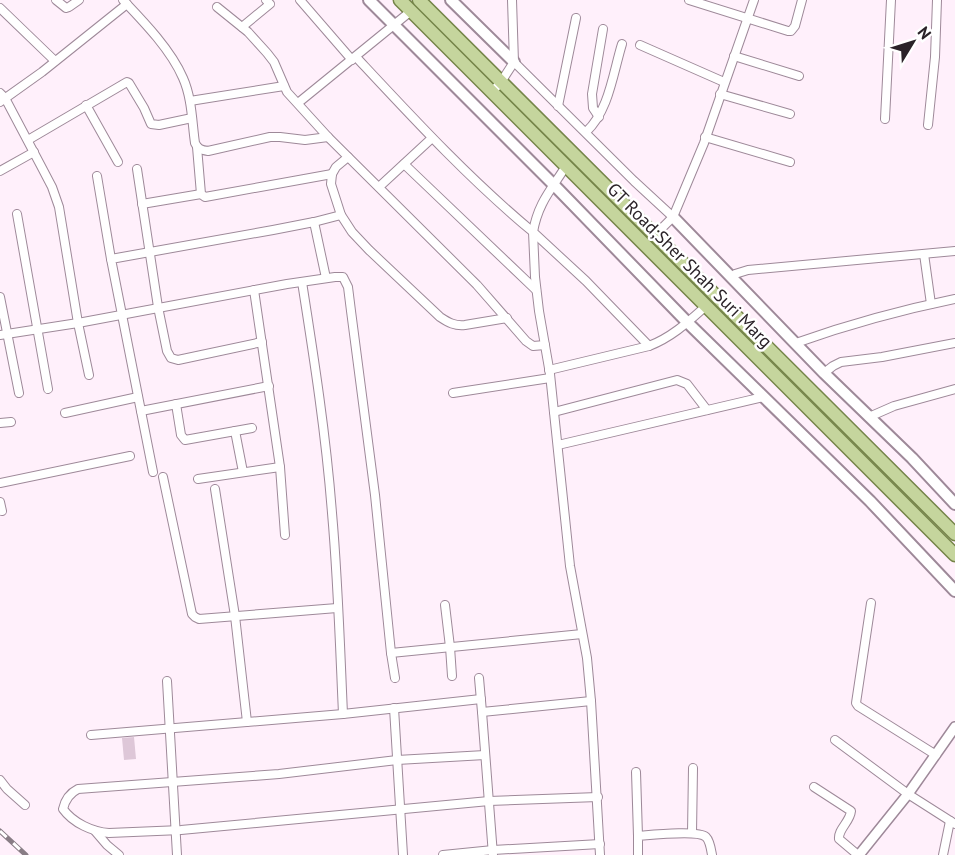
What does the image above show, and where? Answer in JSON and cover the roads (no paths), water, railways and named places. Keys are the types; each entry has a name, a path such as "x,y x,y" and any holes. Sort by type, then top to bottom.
{"main road":[{"path":"369,0 687,322 870,501 955,591"},
{"name":"GT Road;Sher Shah Suri Marg","path":"400,0 955,555"},
{"name":"GT Road;Sher Shah Suri Marg","path":"419,0 955,534"},
{"path":"451,0 514,62"},
{"path":"673,217 955,504"}],"street":[{"path":"56,0 66,8 79,0"},
{"path":"300,0 432,138 484,189 586,281 649,346"},
{"path":"492,92 514,62 512,0"},
{"path":"689,0 706,3 779,29 791,31 795,26 801,0"},
{"path":"655,235 673,217 705,137 754,0"},
{"path":"885,119 891,0"},
{"path":"928,125 935,57 937,0"},
{"path":"242,27 270,1"},
{"path":"89,375 59,207 52,187 28,140 2,98 42,72 125,2 152,32 183,78 190,101 201,194"},
{"path":"218,7 242,27 267,53 274,62 284,86 328,137 477,285 531,345 545,345"},
{"path":"0,8 55,61"},
{"path":"298,103 411,11"},
{"path":"558,106 576,18"},
{"path":"599,117 591,102 603,29"},
{"path":"586,132 593,126 605,104 622,44"},
{"path":"640,45 724,82"},
{"path":"734,56 799,76"},
{"path":"514,62 673,217"},
{"path":"28,140 127,82 140,99 151,124 159,125 192,118"},
{"path":"190,101 284,86"},
{"path":"720,94 790,114"},
{"path":"86,105 118,162"},
{"path":"197,147 208,151 270,137 305,140 328,137"},
{"path":"705,137 790,162"},
{"path":"379,187 432,138"},
{"path":"0,171 34,152"},
{"path":"348,156 336,167 332,174 331,184 341,215 352,232 369,250 440,317 451,324 465,326 507,318"},
{"path":"404,164 536,290"},
{"path":"566,166 546,194 536,217 533,232 536,290 554,412 570,566 591,701 600,855"},
{"path":"137,169 167,351 173,360 262,342"},
{"path":"142,204 201,194 205,197 216,196 332,174"},
{"path":"97,176 153,472"},
{"path":"17,214 48,389"},
{"path":"111,259 314,222 341,215"},
{"path":"314,222 326,278"},
{"path":"732,277 748,270 955,251"},
{"path":"924,254 931,304"},
{"path":"3,335 326,278 342,277 346,280 374,483 395,678"},
{"path":"302,282 313,351 333,516 343,714"},
{"path":"254,290 280,467 285,535"},
{"path":"0,297 3,335 19,393"},
{"path":"796,343 855,324 955,299"},
{"path":"453,393 549,374 649,346 671,336 706,306"},
{"path":"824,373 841,362 882,357 955,343"},
{"path":"554,412 676,380 687,384 707,410"},
{"path":"141,411 269,386"},
{"path":"869,417 894,406 955,389"},
{"path":"65,413 138,397"},
{"path":"558,445 763,397"},
{"path":"176,404 181,435 185,440 252,428"},
{"path":"0,423 11,422"},
{"path":"235,431 243,472"},
{"path":"0,483 130,456"},
{"path":"198,479 280,467"},
{"path":"163,477 192,614 195,617 199,619 337,608"},
{"path":"215,489 235,616 248,722"},
{"path":"0,502 2,511"},
{"path":"871,603 856,703 936,755"},
{"path":"446,605 452,676"},
{"path":"391,653 582,634"},
{"path":"479,678 493,852"},
{"path":"168,681 177,855"},
{"path":"92,735 343,714 481,699"},
{"path":"483,712 591,701"},
{"path":"394,708 403,855"},
{"path":"814,787 851,811 838,837 859,855 908,794 955,727"},
{"path":"835,740 908,794 952,822 943,855"},
{"path":"119,855 95,831 68,815 63,809 72,793 78,789 279,774 397,760 485,755"},
{"path":"692,834 693,768"},
{"path":"636,772 638,855"},
{"path":"0,780 25,805"},
{"path":"95,831 109,833 175,830 489,801 598,797"},
{"path":"638,836 692,834 704,836 708,839 712,855"},
{"path":"443,855 600,844"}],"railway":[{"path":"0,831 26,855"}]}
